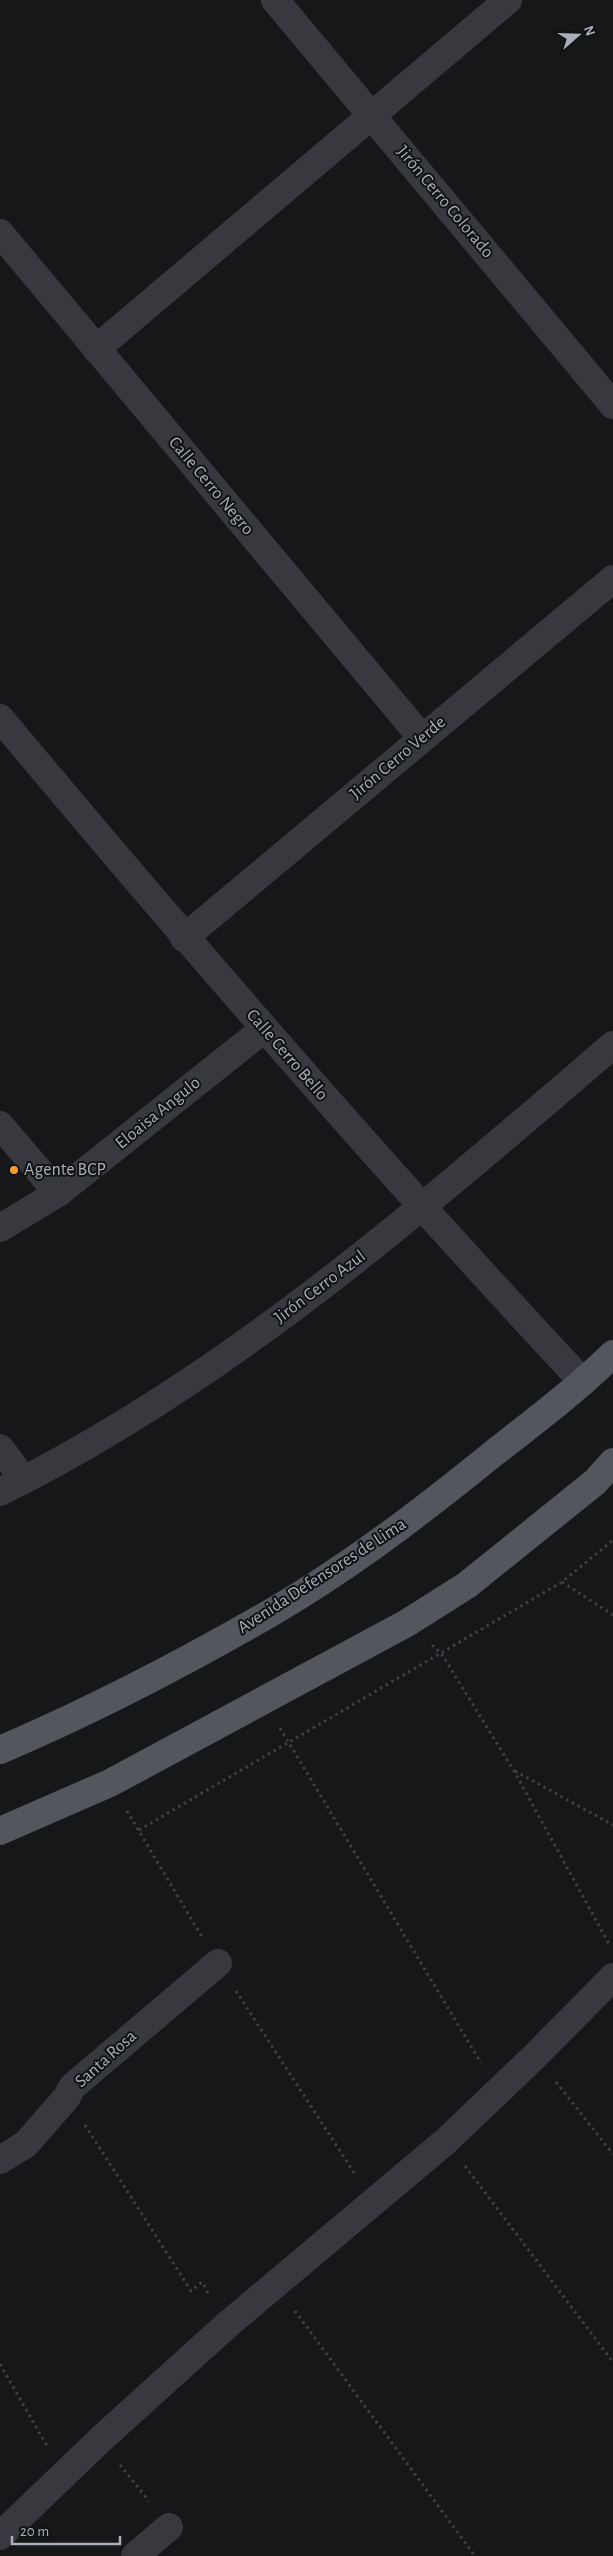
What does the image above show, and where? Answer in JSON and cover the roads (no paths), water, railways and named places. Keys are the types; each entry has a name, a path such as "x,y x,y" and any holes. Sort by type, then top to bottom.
{"main road":[{"name":"Avenida Defensores de Lima","path":"0,1750 124,1691 261,1618 374,1545 426,1507 583,1382 613,1354"},
{"path":"0,1831 110,1782 264,1702 407,1623 466,1585 595,1482 613,1462"}],"street":[{"name":"Jirón Cerro Colorado","path":"275,0 613,405"},
{"path":"96,349 508,0"},
{"name":"Calle Cerro Negro","path":"0,233 422,738"},
{"name":"Jirón Cerro Verde","path":"184,938 613,578"},
{"name":"Calle Cerro Bello","path":"0,718 184,938 422,1208 583,1382"},
{"name":"Eloaisa Angulo","path":"0,1228 58,1194 264,1029"},
{"name":"Jirón Cerro Azul","path":"12,1486 108,1433 212,1365 302,1302 422,1208 613,1045"},
{"path":"0,1125 58,1194"},
{"path":"0,1448 12,1486"},
{"name":"Santa Rosa","path":"0,2160 26,2144 67,2097 72,2087 218,1963"},
{"path":"0,2536 101,2439 227,2325 276,2286 446,2141 535,2056 613,1977"},
{"path":"135,2556 169,2528"}],"place":[{"name":"Agente BCP","path":"14,1170"}]}
